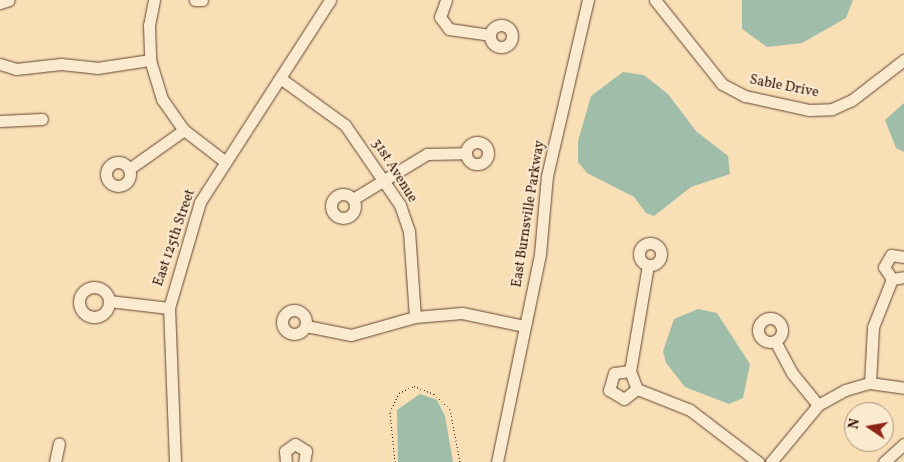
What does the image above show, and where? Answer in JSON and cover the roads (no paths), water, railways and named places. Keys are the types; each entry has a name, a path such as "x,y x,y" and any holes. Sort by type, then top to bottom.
{"street":[{"path":"0,3 9,0"},
{"path":"154,0 149,26 150,60 162,99 184,130 223,160"},
{"path":"195,0 202,0"},
{"name":"East 125th Street","path":"175,462 169,308 200,202 223,160 280,78 330,0"},
{"path":"446,0 440,16 448,29 490,35"},
{"name":"East Burnsville Parkway","path":"497,462 540,254 547,176 588,0"},
{"name":"Sable Drive","path":"655,0 722,84 745,96 809,110 832,109 852,100 904,60"},
{"path":"0,64 16,69 61,64 97,68 150,60"},
{"name":"31st Avenue","path":"280,78 346,125 400,204 409,231 414,317"},
{"path":"0,121 42,119"},
{"path":"130,169 184,130"},
{"path":"354,199 383,178 427,154 466,153"},
{"path":"892,279 885,272 884,262 891,255 904,257"},
{"path":"648,265 630,371 637,389 690,410 758,462"},
{"path":"892,279 904,277"},
{"path":"870,383 873,327 892,279"},
{"path":"109,301 169,308"},
{"path":"306,326 351,334 414,317 462,313 524,326"},
{"path":"775,341 792,373 818,405"},
{"path":"630,371 614,373 609,390 624,399 637,389"},
{"path":"771,462 818,405 845,390 870,383 904,388"},
{"path":"55,462 59,443"},
{"path":"286,462 285,451 295,444 306,452 304,462"},
{"path":"884,462 904,444"}]}
